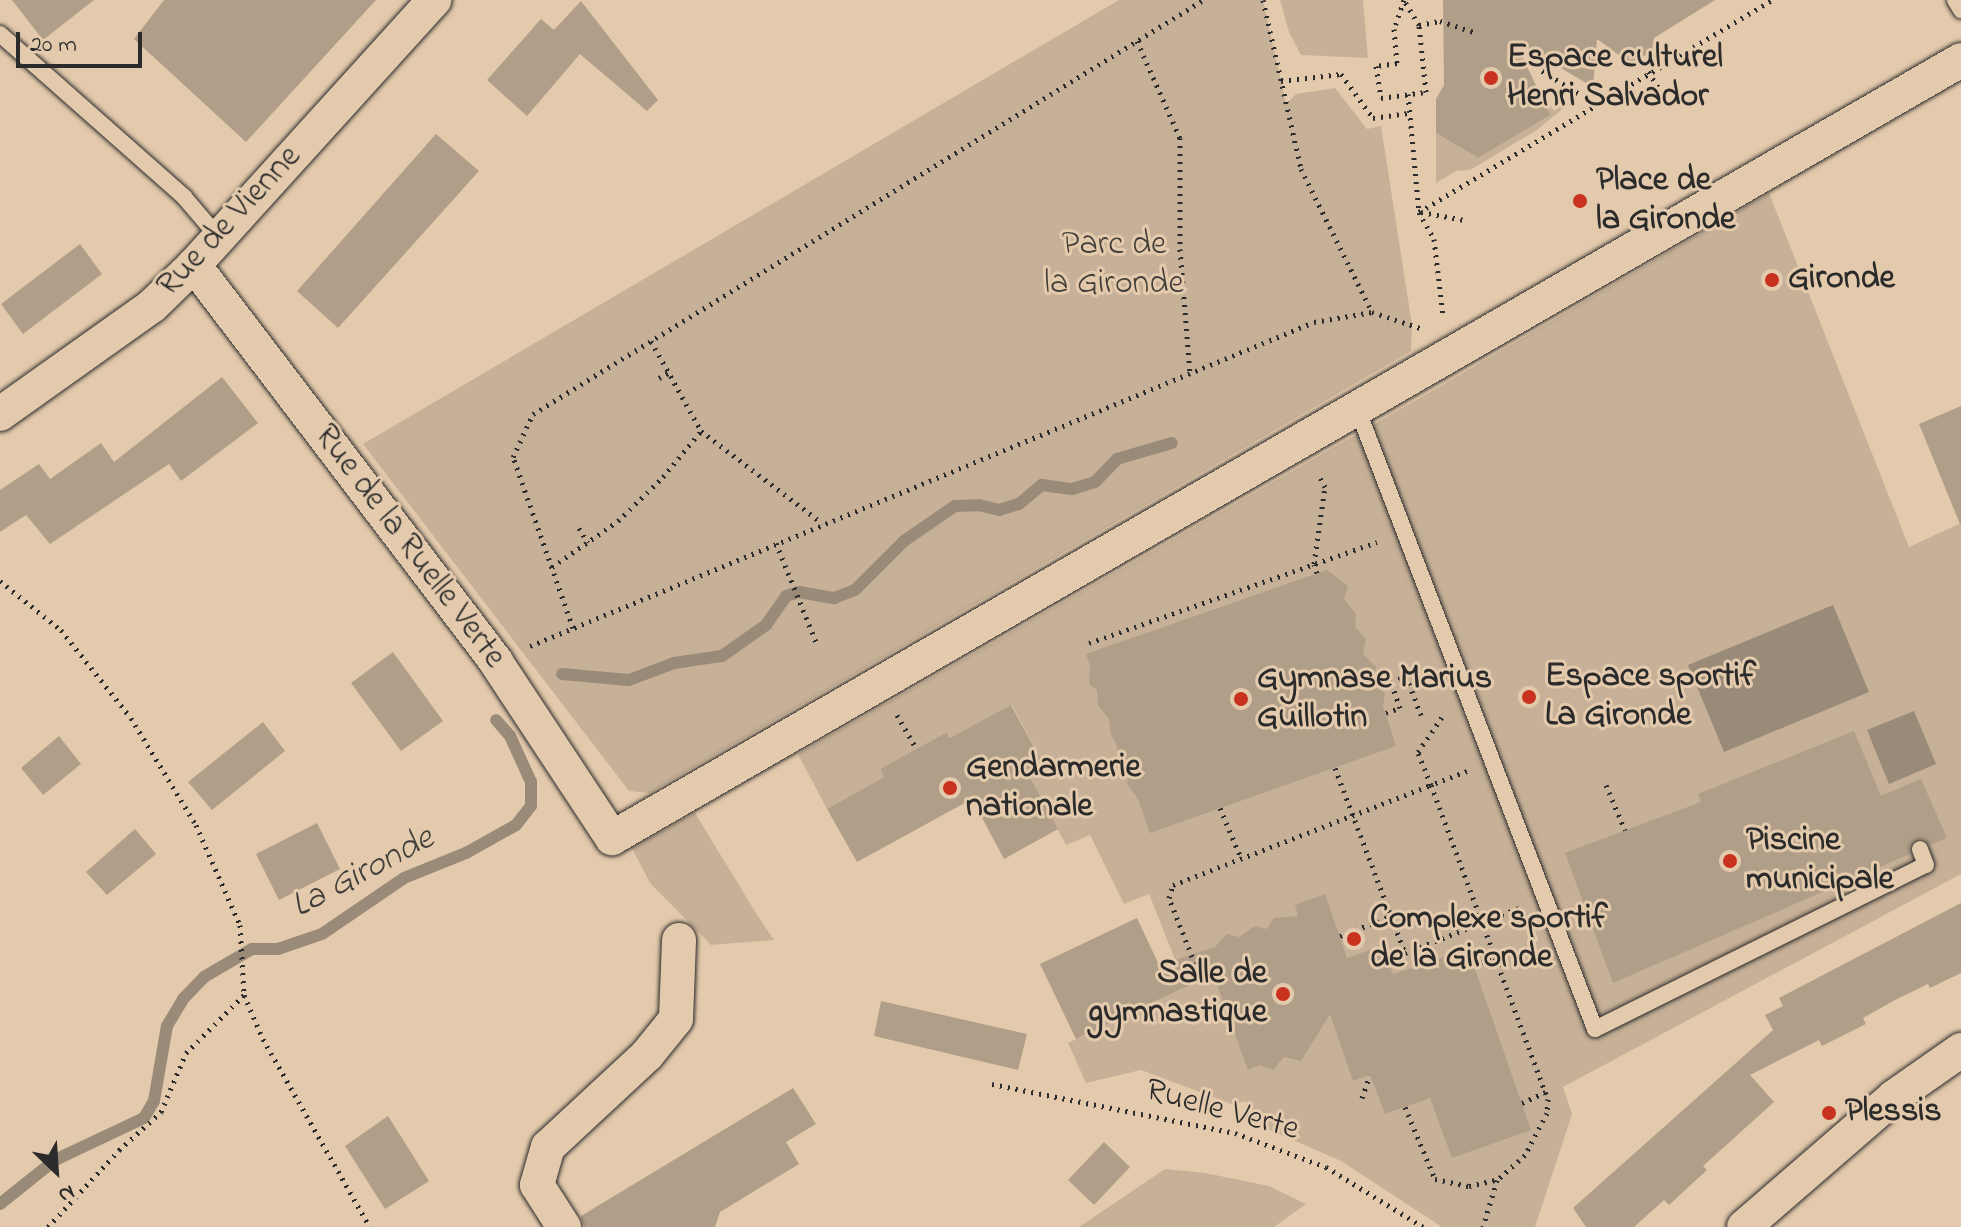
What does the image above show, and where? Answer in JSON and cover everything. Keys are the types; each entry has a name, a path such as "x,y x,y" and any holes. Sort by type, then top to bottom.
{"street":[{"name":"Rue de Vienne","path":"0,414 152,306 219,238 434,0"},
{"path":"1301,441 1357,408 1446,345 1961,60"},
{"name":"Rue de la Ruelle Verte","path":"194,265 496,662 612,838 1301,441"},
{"path":"564,1227 537,1185 548,1147 647,1055 676,1019 679,940"},
{"path":"1744,1227 1894,1097 1961,1050"}],"lane":[{"path":"1955,0 1961,10"},
{"path":"0,34 184,197 219,238"},
{"path":"1357,408 1595,1029 1926,865 1920,849"}],"path":[{"path":"1203,0 533,414 513,457 573,628 1314,322 1372,312 1446,345"},
{"path":"1263,0 1301,169 1372,312"},
{"path":"1404,0 1419,25 1426,92 1381,98 1376,66 1397,63 1394,29 1404,0"},
{"path":"1419,212 1772,0"},
{"path":"1419,25 1440,21 1477,33"},
{"path":"1137,41 1180,138 1180,249 1190,372"},
{"path":"1640,58 1665,98"},
{"path":"1542,71 1597,105"},
{"path":"1281,81 1341,74 1373,118 1410,113"},
{"path":"1408,94 1419,212 1434,239 1446,345"},
{"path":"1419,212 1464,220"},
{"path":"651,341 701,431 822,523"},
{"path":"659,378 669,373"},
{"path":"552,567 630,510 701,431"},
{"path":"1301,441 1325,487 1314,564 1317,573"},
{"path":"579,528 588,543"},
{"path":"1089,643 1404,533"},
{"path":"776,543 816,642"},
{"path":"0,581 61,630 131,718 196,825 240,925 244,995 263,1039 370,1227"},
{"path":"1148,622 1151,631"},
{"path":"1386,713 1400,708 1391,682 1406,676 1421,715"},
{"path":"1405,1107 1435,1179 1458,1185 1497,1180 1517,1164 1540,1130 1547,1113 1547,1092 1418,752 1444,714 1459,676"},
{"path":"896,713 917,749"},
{"path":"1207,959 1195,964 1169,891 1181,881 1492,762"},
{"path":"1335,768 1405,953"},
{"path":"1606,785 1625,830"},
{"path":"1220,808 1241,858"},
{"path":"1387,960 1544,898"},
{"path":"1340,936 1391,916"},
{"path":"1474,965 1496,956"},
{"path":"48,1227 119,1150 161,1112 186,1053 244,995"},
{"path":"1362,1098 1370,1075"},
{"name":"Ruelle Verte","path":"992,1084 1235,1133 1326,1167 1423,1227"},
{"path":"1522,1103 1547,1092"},
{"path":"1483,1227 1497,1180"}],"green space":[{"name":"Parc de la Gironde","path":"1119,0 1263,0 1286,104 1296,94 1335,88 1367,129 1381,126 1412,325 1411,351 649,793 629,791 363,444"},
{"path":"1280,0 1363,0 1368,58 1301,55 1289,32"},
{"path":"1573,100 1537,130 1470,170 1456,171 1436,183 1436,133 1478,158 1509,139 1515,123 1549,103 1554,111"},
{"name":"Espace sportif La Gironde","path":"1769,193 1909,547 1961,523 1961,874 1563,1087 1572,1114 1535,1227 1442,1227 1341,1161 1254,1123 1245,1101 1234,1105 1141,1070 1086,1083 1068,1043 1186,987 1149,894 1124,904 1090,835 1066,845 1026,770 1042,762 1012,705 951,738 947,732 880,769 884,777 827,809 798,754 1436,389"},
{"path":"695,813 774,940 711,945 650,883 632,848"},
{"path":"1165,1169 1205,1173 1269,1186 1306,1204 1274,1227 1079,1227"}],"shaded area":[{"path":"1833,605 1869,692 1724,752 1688,665"},
{"path":"1914,711 1936,764 1889,784 1867,730"}],"building":[{"path":"12,0 94,0 43,40"},
{"path":"164,0 376,0 246,142 134,39"},
{"name":"Espace culturel Henri Salvador","path":"1443,0 1715,0 1654,38 1652,51 1631,64 1597,39 1593,87 1515,41 1550,115 1478,158 1436,133 1436,99 1444,85"},
{"path":"581,1 658,100 647,111 580,54 527,116 487,80 541,19 554,30"},
{"path":"436,134 479,171 338,328 297,291"},
{"path":"80,244 102,274 23,334 1,304"},
{"path":"222,377 258,423 181,481 169,464 50,544 26,515 0,532 0,490 39,464 50,479 101,443 114,462"},
{"path":"1961,406 1961,524 1960,524 1919,424"},
{"name":"Gymnase Marius Guillotin","path":"1327,570 1348,586 1344,599 1356,614 1355,627 1366,639 1363,654 1376,667 1373,680 1385,694 1383,706 1396,746 1150,833 1138,799 1127,784 1129,772 1111,734 1109,719 1098,705 1097,690 1089,684 1090,666 1086,654"},
{"path":"393,652 443,721 401,751 351,683"},
{"name":"Gendarmerie nationale","path":"1011,705 1042,762 1026,770 1058,829 1004,859 972,799 857,862 827,809 884,777 880,769 947,732 950,738"},
{"path":"263,722 285,751 212,810 188,782"},
{"name":"Piscine municipale","path":"1854,731 1881,796 1921,779 1947,838 1930,845 1923,838 1915,839 1909,846 1910,854 1613,983 1565,853 1701,802 1698,794"},
{"path":"59,736 81,764 43,795 21,768"},
{"path":"317,823 340,869 279,900 256,854"},
{"path":"135,829 156,854 107,895 86,872"},
{"path":"1325,894 1347,958 1381,946 1393,974 1468,949 1531,1130 1452,1158 1430,1098 1385,1114 1370,1075 1353,1081 1330,1014 1301,1061 1284,1057 1273,1070 1259,1065 1248,1070 1213,974 1076,1039 1040,964 1137,918 1159,965 1215,947 1227,934 1239,937 1255,926 1267,929 1274,918 1298,916 1295,905"},
{"path":"1961,903 1961,973 1895,1000 1863,1018 1866,1024 1822,1046 1819,1040 1750,1075 1774,1102 1703,1166 1707,1170 1669,1205 1664,1200 1634,1227 1586,1227 1573,1208 1773,1030 1765,1015 1783,1006 1779,998"},
{"path":"881,1001 1027,1034 1018,1070 874,1036"},
{"path":"793,1088 816,1124 786,1142 799,1164 720,1212 715,1227 584,1227 581,1216"},
{"path":"388,1116 429,1181 385,1209 345,1146"},
{"path":"1104,1142 1130,1167 1094,1205 1068,1180"}],"waterway":[{"name":"La Gironde","path":"562,674 629,680 674,663 722,656 766,625 786,596 799,592 834,598 855,590 904,541 955,506 979,505 999,510 1019,504 1042,485 1072,489 1095,482 1117,459 1172,443"},
{"name":"La Gironde","path":"0,1204 55,1160 144,1118 154,1101 167,1026 183,999 204,977 252,949 278,949 322,934 404,878 466,853 516,825 531,806 531,782 510,736 496,720"}],"place":[{"name":"Espace culturel Henri Salvador","path":"1491,78"},
{"name":"Place de la Gironde","path":"1580,201"},
{"name":"Gironde","path":"1772,280"},
{"name":"Espace sportif La Gironde","path":"1529,697"},
{"name":"Gymnase Marius Guillotin","path":"1241,699"},
{"name":"Gendarmerie nationale","path":"950,788"},
{"name":"Piscine municipale","path":"1730,861"},
{"name":"Complexe sportif de la Gironde","path":"1354,939"},
{"name":"Salle de gymnastique","path":"1283,994"},
{"name":"Plessis","path":"1829,1113"}]}
